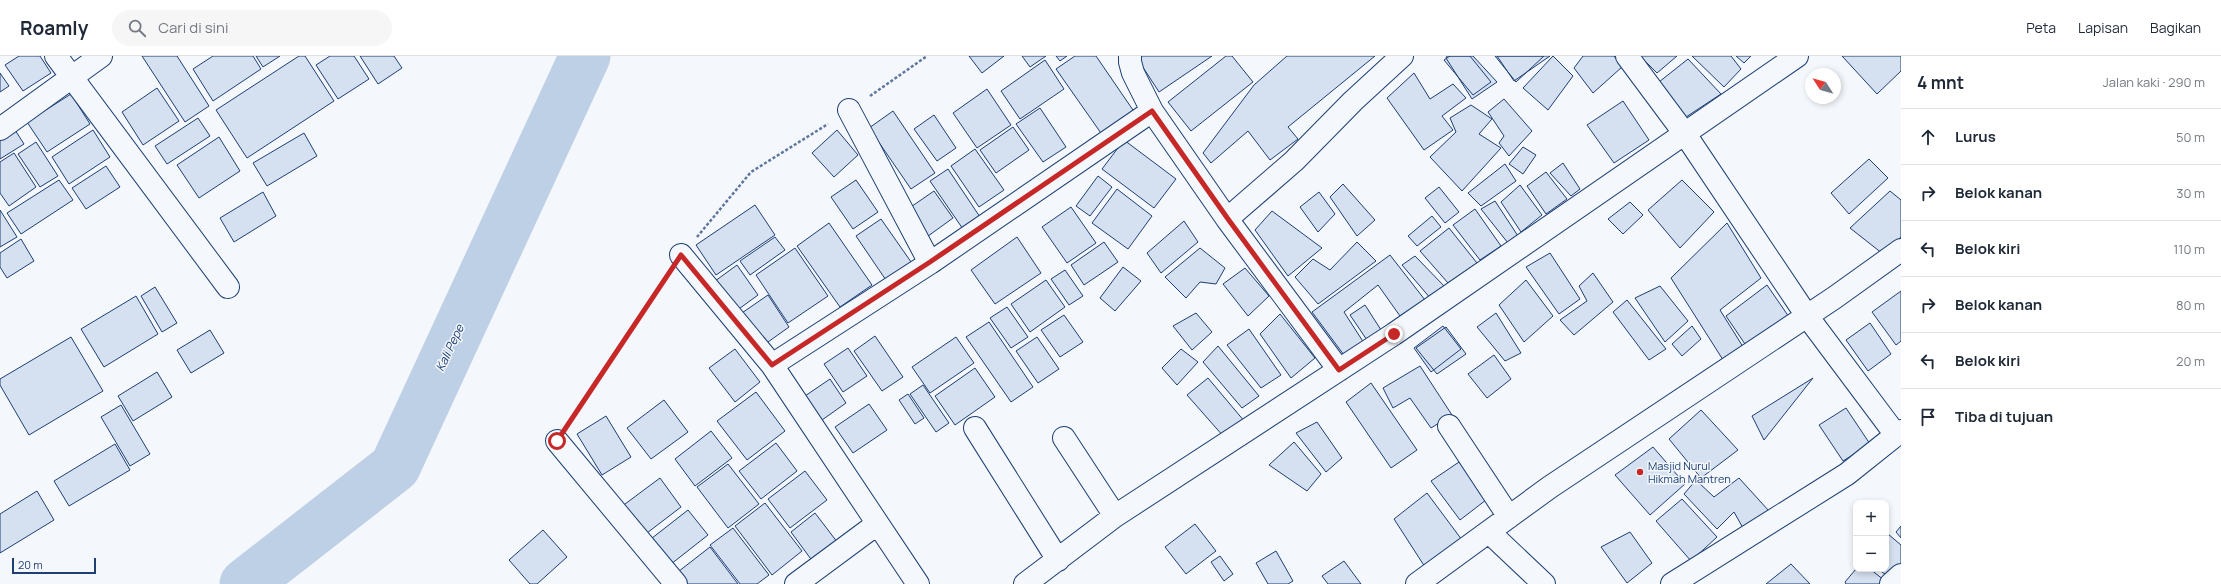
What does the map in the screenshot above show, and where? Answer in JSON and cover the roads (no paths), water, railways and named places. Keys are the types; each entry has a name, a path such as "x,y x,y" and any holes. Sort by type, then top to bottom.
{"street":[{"path":"56,56 228,287"},
{"path":"0,129 101,56"},
{"path":"1130,56 1133,73 1152,111 1228,219 1339,370"},
{"path":"1228,219 1294,162 1353,101 1402,56"},
{"path":"1627,56 1685,134 1807,316 1899,433 1847,474 1686,580"},
{"path":"1025,584 1115,516 1394,334 1798,56"},
{"path":"849,110 930,262"},
{"path":"772,365 930,262 1152,111"},
{"path":"1417,584 1550,487 1807,316 1901,250"},
{"path":"681,255 772,365 918,584"},
{"path":"1449,426 1509,517"},
{"path":"975,428 1058,560"},
{"path":"1064,438 1115,516"},
{"path":"557,441 676,584"},
{"path":"796,584 877,524"},
{"path":"1489,532 1544,584"},
{"path":"1891,584 1901,575"}],"waterway":[{"name":"Kali Pepe","path":"245,584 395,467 585,56"}],"place":[{"name":"Masjid Nurul Hikmah Mantren","path":"1640,472"}]}
